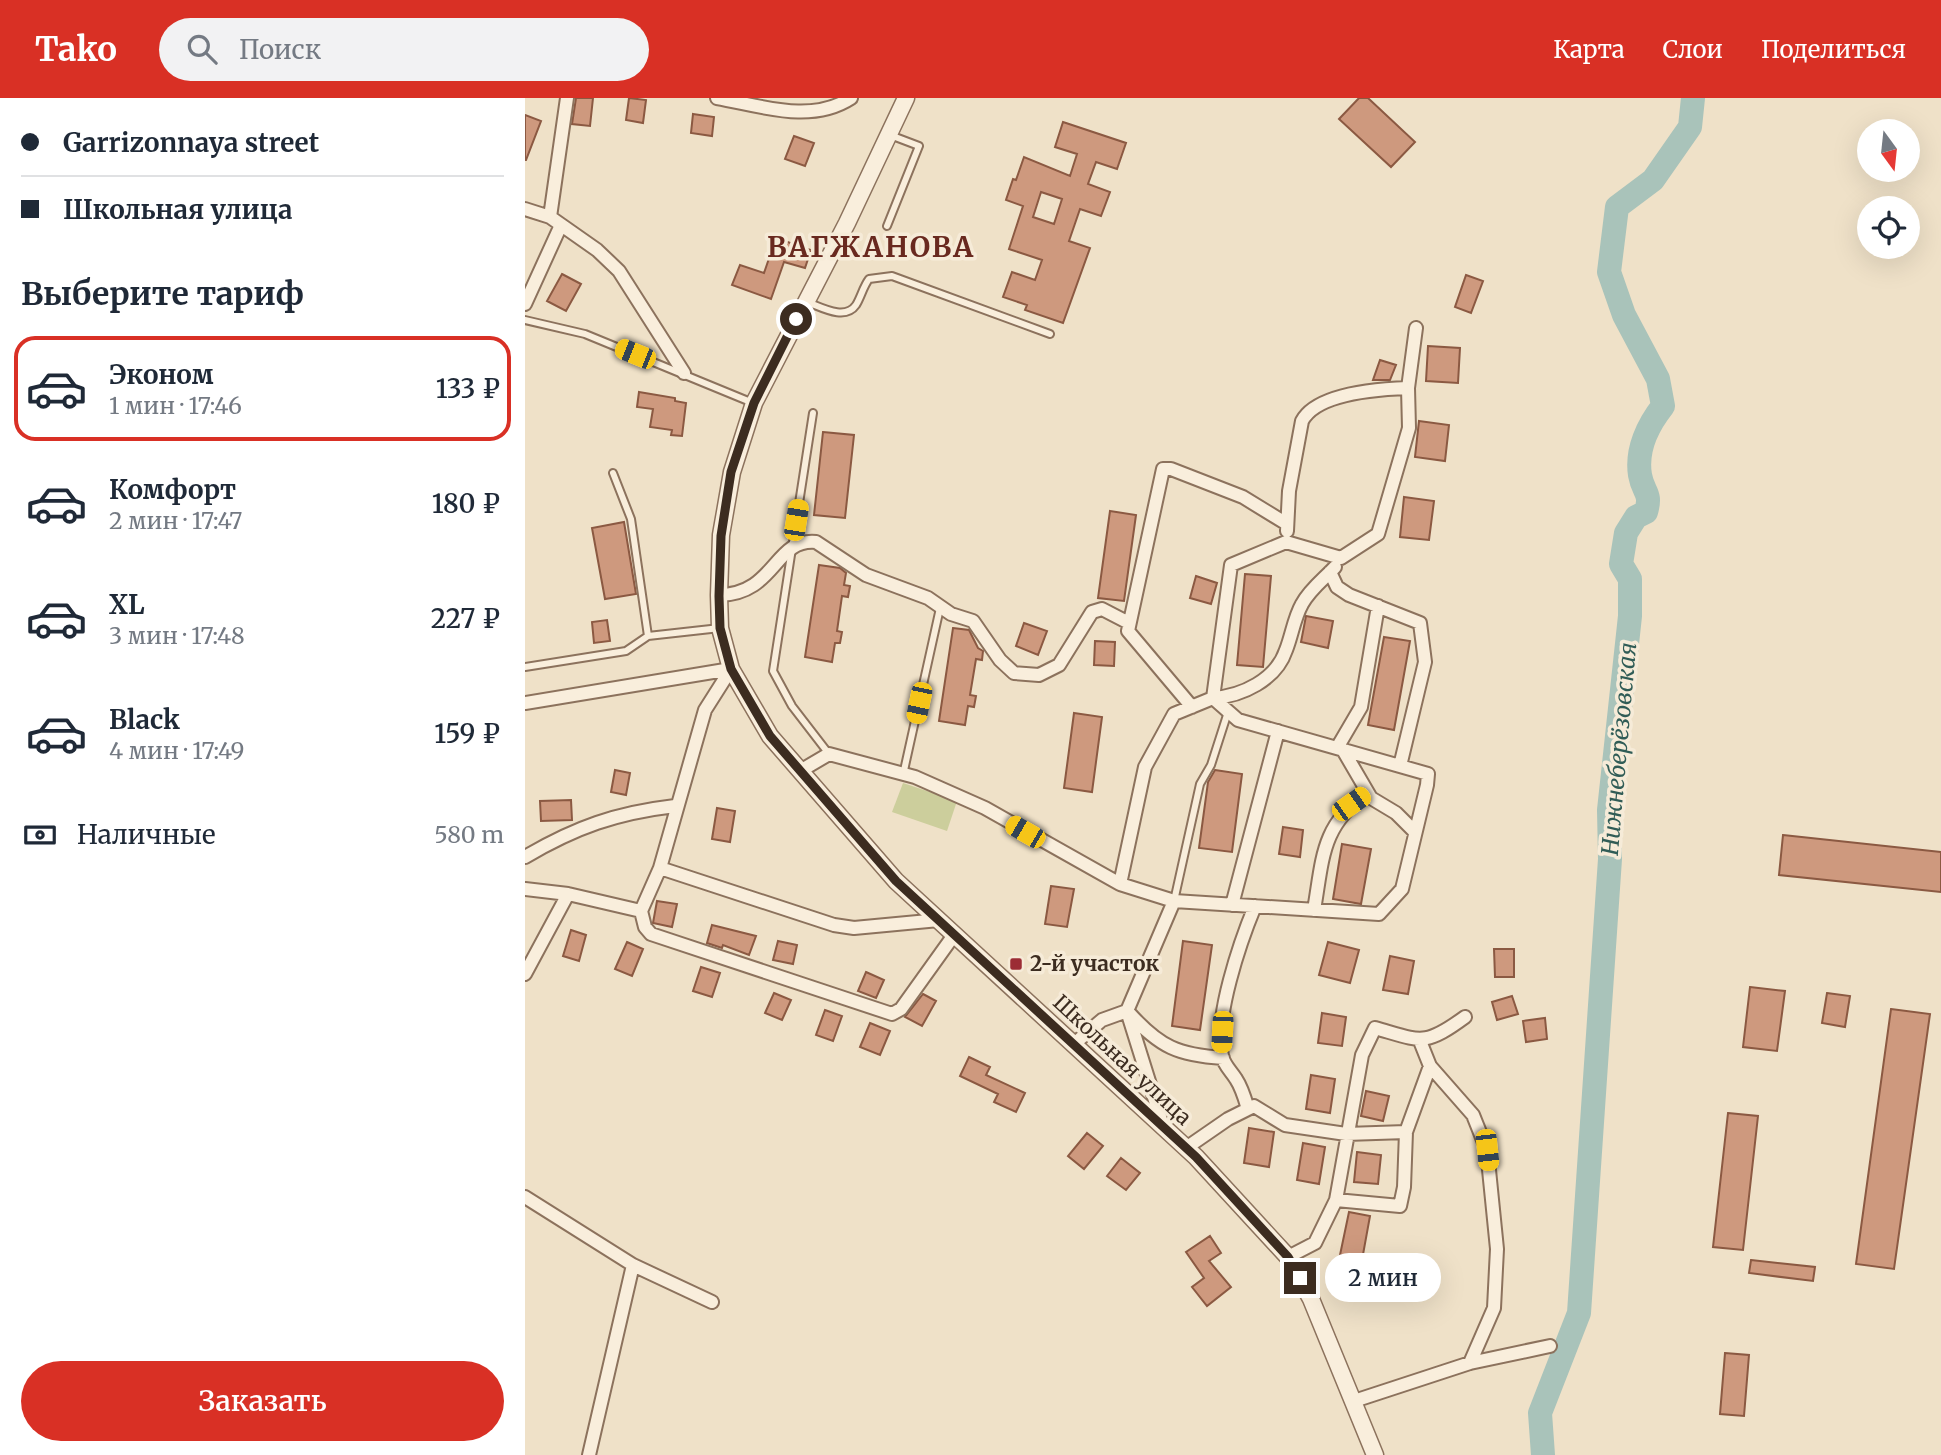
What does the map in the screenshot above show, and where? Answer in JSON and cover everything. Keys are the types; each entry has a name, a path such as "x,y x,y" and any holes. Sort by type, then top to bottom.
{"street":[{"path":"525,304 556,221 567,98"},
{"path":"717,98 802,113 835,109 851,98"},
{"name":"Школьная улица","path":"906,98 890,135 754,403 731,472 721,536 719,596 720,628 731,669 770,736 896,881 1186,1148 1288,1257 1311,1299 1375,1455"},
{"path":"525,209 556,221 597,250 619,271 684,373"},
{"path":"1120,884 1145,767 1174,714 1213,698 1238,694 1263,681 1274,671 1286,652 1303,602 1341,558 1378,534 1409,428 1408,388 1416,328"},
{"path":"1286,542 1289,491 1306,413 1316,406 1363,391 1408,388"},
{"path":"1192,707 1128,631 1163,469 1190,476 1244,497 1287,524"},
{"path":"719,596 736,594 756,586 792,547 806,541 816,542 866,575 928,598 951,614 973,621 1007,668 1014,673 1038,675 1059,665 1092,612 1102,609 1129,623"},
{"path":"1213,698 1231,565 1286,542 1341,558"},
{"path":"1330,572 1341,591 1420,623 1425,662 1400,766"},
{"path":"1340,749 1361,707 1377,607"},
{"path":"525,703 731,669"},
{"path":"731,669 705,710 675,806 660,869 641,911 642,921 651,934 892,1014 901,1009 954,935"},
{"path":"800,771 829,754 903,776 915,777 985,808 1120,884 1174,901 1379,914 1402,889 1428,774 1238,720 1213,698"},
{"path":"1233,905 1278,731"},
{"path":"1340,749 1367,793 1416,832"},
{"path":"1314,910 1328,834 1351,804 1367,793"},
{"path":"525,857 588,824 643,809 675,806"},
{"path":"660,869 834,925 854,928 939,920"},
{"path":"525,889 568,894 641,911"},
{"path":"525,974 568,894"},
{"path":"1163,1126 1127,1011 1174,901"},
{"path":"1248,1109 1243,1090 1223,1058 1222,1032 1240,941 1255,906"},
{"path":"1074,1044 1102,1020 1127,1011"},
{"path":"1127,1011 1160,1044 1180,1052 1223,1058"},
{"path":"1288,1257 1315,1243 1336,1200 1362,1055 1375,1028 1420,1041 1445,1032 1465,1017"},
{"path":"1420,1041 1430,1066 1473,1115 1487,1150 1497,1249 1494,1308 1470,1363"},
{"path":"1336,1200 1399,1206 1405,1187 1406,1132 1430,1066"},
{"path":"1186,1148 1254,1106 1285,1125 1346,1134 1406,1132"},
{"path":"525,1197 633,1265 712,1302"},
{"path":"589,1455 633,1265"},
{"path":"1354,1401 1470,1363 1550,1346"}],"lane":[{"path":"887,226 919,146 890,135"},
{"path":"806,302 839,314 855,307 869,279 892,276 1050,334"},
{"path":"525,320 585,334 754,403"},
{"path":"813,413 773,671 792,706 829,754"},
{"path":"613,473 631,519 648,636"},
{"path":"903,776 940,606"},
{"path":"525,667 626,652 648,636 720,628"},
{"path":"1174,901 1200,784 1211,765 1228,712"}],"green space":[{"path":"903,783 957,801 947,831 892,812"}],"building":[{"path":"576,98 593,98 590,126 572,124"},
{"path":"629,98 646,100 643,123 626,120"},
{"path":"1359,98 1368,98 1415,142 1391,167 1339,119"},
{"path":"693,114 714,117 712,136 691,133"},
{"path":"525,115 541,121 526,160 525,160"},
{"path":"1063,122 1126,143 1117,169 1096,162 1088,184 1110,192 1101,216 1080,209 1069,241 1090,248 1063,323 1025,310 1027,305 1003,297 1012,272 1035,280 1042,260 1009,249 1023,206 1006,200 1013,179 1016,180 1024,157 1070,176 1077,154 1055,147","holes":["1041,192 1062,199 1054,224 1033,217"]},
{"path":"794,136 814,143 805,166 785,159"},
{"path":"776,238 811,250 805,268 784,262 771,299 732,285 740,265 764,273"},
{"path":"562,274 581,284 566,311 547,301"},
{"path":"1466,275 1483,281 1471,313 1455,307"},
{"path":"1428,346 1460,348 1458,383 1426,381"},
{"path":"1380,360 1396,365 1390,380 1373,380"},
{"path":"639,392 675,398 675,401 686,403 682,436 671,435 672,430 650,427 653,409 637,407"},
{"path":"1419,421 1449,425 1445,461 1415,457"},
{"path":"823,432 854,435 845,518 814,515"},
{"path":"1404,497 1434,501 1429,540 1400,537"},
{"path":"1110,511 1136,515 1124,601 1098,598"},
{"path":"624,522 636,594 605,599 592,528"},
{"path":"819,565 840,568 846,573 844,585 850,586 848,597 842,596 837,631 842,632 840,643 835,643 832,662 805,657"},
{"path":"1245,574 1271,576 1263,667 1237,665"},
{"path":"1196,576 1217,583 1211,604 1190,598"},
{"path":"1306,616 1333,621 1328,648 1301,642"},
{"path":"607,620 610,641 594,643 592,622"},
{"path":"1024,623 1047,631 1038,655 1016,646"},
{"path":"953,628 969,630 978,648 983,651 982,660 976,659 970,695 976,696 974,707 968,706 965,725 939,721"},
{"path":"1384,637 1410,641 1394,730 1368,725"},
{"path":"1095,641 1115,642 1114,666 1094,665"},
{"path":"1074,713 1102,717 1092,792 1064,788"},
{"path":"615,770 630,773 626,795 611,792"},
{"path":"1215,770 1242,774 1232,852 1199,848 1208,782"},
{"path":"571,800 572,820 541,821 540,801"},
{"path":"717,808 735,811 730,842 712,839"},
{"path":"1283,827 1303,830 1300,857 1279,854"},
{"path":"1783,835 1941,852 1941,892 1779,875"},
{"path":"1342,844 1371,849 1361,904 1333,899"},
{"path":"1051,886 1074,889 1067,927 1045,924"},
{"path":"657,901 677,904 672,927 653,923"},
{"path":"712,925 756,936 749,955 723,945 722,948 707,943"},
{"path":"571,930 586,935 579,961 563,956"},
{"path":"778,941 797,945 793,964 773,960"},
{"path":"1183,941 1212,945 1200,1030 1172,1026"},
{"path":"627,942 643,949 632,976 615,969"},
{"path":"1328,942 1359,950 1350,983 1319,975"},
{"path":"1494,949 1514,949 1514,977 1495,977"},
{"path":"1390,956 1414,961 1408,994 1383,990"},
{"path":"701,967 720,973 712,997 693,991"},
{"path":"866,972 884,980 876,998 858,991"},
{"path":"1750,987 1785,991 1777,1051 1743,1047"},
{"path":"774,993 791,1000 782,1020 765,1013"},
{"path":"1827,993 1850,996 1845,1027 1822,1023"},
{"path":"923,994 936,1001 922,1026 905,1017"},
{"path":"1512,996 1518,1014 1497,1020 1492,1002"},
{"path":"1891,1009 1930,1014 1894,1269 1856,1264"},
{"path":"825,1010 842,1016 833,1041 816,1035"},
{"path":"1322,1013 1346,1017 1342,1046 1318,1043"},
{"path":"1545,1018 1547,1039 1526,1042 1523,1021"},
{"path":"870,1023 890,1031 880,1055 860,1047"},
{"path":"969,1057 990,1067 986,1075 1025,1093 1016,1112 994,1102 998,1094 960,1076"},
{"path":"1311,1075 1335,1079 1330,1113 1306,1109"},
{"path":"1366,1091 1389,1096 1383,1121 1361,1116"},
{"path":"1728,1113 1758,1116 1743,1250 1713,1247"},
{"path":"1249,1128 1274,1132 1269,1167 1244,1163"},
{"path":"1087,1133 1103,1146 1084,1169 1068,1156"},
{"path":"1303,1143 1325,1147 1319,1184 1297,1180"},
{"path":"1357,1152 1381,1155 1378,1184 1354,1182"},
{"path":"1121,1158 1140,1173 1126,1190 1107,1176"},
{"path":"1349,1212 1370,1216 1362,1260 1340,1255"},
{"path":"1210,1236 1221,1253 1209,1261 1231,1287 1207,1306 1192,1287 1204,1278 1186,1252"},
{"path":"1751,1260 1815,1267 1813,1281 1749,1273"},
{"path":"1725,1353 1749,1355 1744,1416 1720,1414"}],"waterway":[{"name":"Нижнеберёзовская","path":"1543,1455 1540,1413 1579,1313 1610,859 1609,810 1630,616 1630,579 1621,564 1626,533 1636,517 1646,512 1648,496 1641,481 1640,456 1648,430 1663,406 1658,379 1624,315 1609,272 1617,207 1653,180 1690,127 1693,98"}],"place":[{"name":"2-й участок","path":"1016,964"}],"district":[{"name":"ВАГЖАНОВА","path":"871,247"}],"route":[{"path":"796,319 754,403 731,472 721,536 719,596 720,628 731,669 770,736 896,881 1196,1157 1288,1257 1300,1278"}]}
